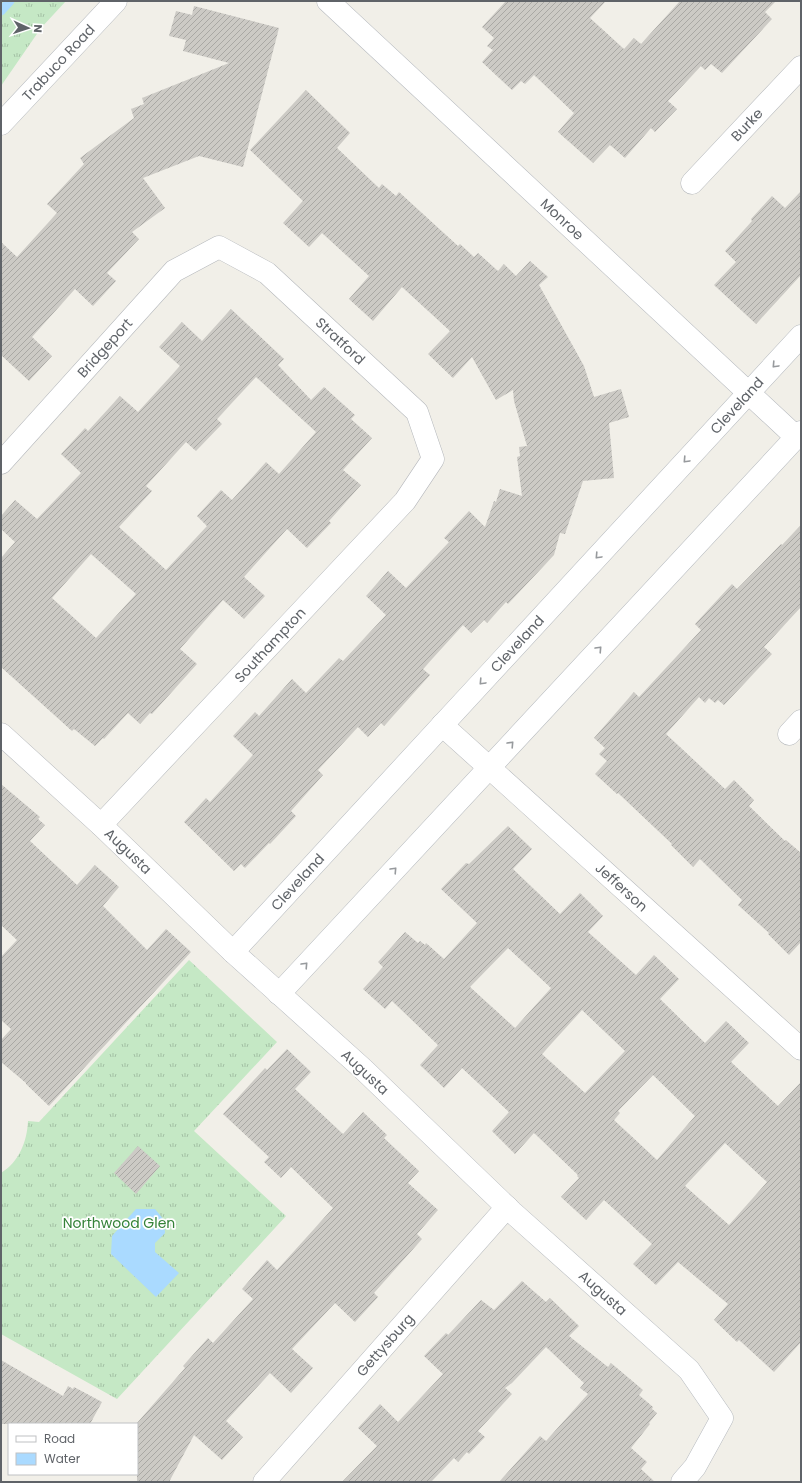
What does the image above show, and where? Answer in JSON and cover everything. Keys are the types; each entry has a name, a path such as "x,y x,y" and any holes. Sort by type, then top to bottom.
{"street":[{"name":"Trabuco Road","path":"1,124 116,1"},
{"name":"Monroe","path":"328,1 749,392 799,434"},
{"name":"Burke","path":"692,183 801,67"},
{"name":"Stratford","path":"219,247 267,272 417,412 433,459"},
{"name":"Bridgeport","path":"1,462 174,271 219,247"},
{"name":"Cleveland","path":"233,952 801,336"},
{"path":"279,994 799,434"},
{"name":"Southampton","path":"101,825 405,501 433,459"},
{"name":"Jefferson","path":"442,725 801,1049"},
{"name":"Augusta","path":"1,734 101,825 233,952 369,1075 507,1207 689,1370 722,1418 695,1467 682,1482"},
{"name":"Gettysburg","path":"264,1482 507,1207"}],"green space":[{"path":"1,1 66,1 41,28 1,86"},
{"name":"Northwood Glen","path":"189,960 277,1042 194,1131 286,1216 117,1399 1,1334 1,1173 13,1163 21,1151 26,1136 28,1121 39,1122"}],"water":[{"path":"136,1209 155,1209 164,1220 165,1233 155,1243 155,1252 179,1273 156,1297 111,1254 112,1236"}],"building":[{"path":"506,1 606,1 590,18 624,49 634,38 641,44 680,1 776,1 765,12 772,19 722,73 711,64 705,70 701,66 668,101 677,109 655,132 651,128 625,158 610,145 593,163 558,132 574,113 534,75 525,84 521,81 512,90 482,62 493,50 487,46 494,38 482,27"},
{"path":"194,6 279,28 243,167 199,156 143,178 165,208 132,232 139,239 107,273 116,281 93,306 75,289 32,337 52,356 29,381 1,355 1,242 17,257 57,213 47,204 84,164 80,158 134,118 131,109 144,104 142,98 229,63 183,51 186,40 169,36 176,11 192,15"},
{"path":"306,90 350,133 337,148 379,188 382,184 396,196 399,192 458,246 460,244 474,257 478,253 498,271 504,264 516,276 530,261 548,277 539,285 584,366 594,397 621,389 629,417 609,423 614,478 583,481 565,534 560,533 554,555 508,604 506,602 487,623 484,620 471,633 463,625 423,669 430,675 384,726 381,723 368,737 358,727 318,770 323,775 291,811 296,816 245,868 241,864 234,871 184,822 206,798 210,802 253,755 233,736 255,712 259,716 292,679 306,693 339,658 343,661 386,615 366,596 388,571 406,588 449,542 444,538 469,511 485,527 500,489 522,496 517,457 520,456 519,447 527,446 514,401 513,390 496,400 472,357 453,378 428,354 450,331 402,287 373,321 349,299 369,276 322,233 309,247 283,223 303,201 250,150"},
{"path":"801,191 801,275 756,324 714,285 736,262 725,251 772,196 785,208"},
{"path":"231,309 284,359 278,365 311,400 324,387 355,415 351,419 372,438 343,470 361,485 329,521 331,523 307,548 287,529 244,577 265,596 244,619 223,600 180,649 197,664 152,714 150,713 140,724 128,713 104,739 103,738 95,746 74,729 72,731 1,667 1,558 15,542 1,529 1,516 15,500 37,519 81,473 61,454 85,428 88,431 120,396 138,412 180,366 159,347 182,322 202,341","holes":["256,377 316,432 279,474 266,462 232,500 221,490 197,516 207,526 166,570 119,527 152,491 146,486 186,442 196,451 222,424 217,419","91,554 136,594 96,638 52,598"]},
{"path":"801,525 801,607 764,647 772,654 724,705 718,700 715,703 709,698 705,703 699,697 666,734 725,789 734,780 754,800 749,806 785,841 786,840 801,853 801,942 789,955 768,934 769,933 738,905 742,900 700,859 693,867 671,845 672,844 618,793 617,794 595,774 607,761 599,754 605,748 594,738 634,692 639,697 701,630 695,624 732,584 737,589"},
{"path":"1,784 40,817 38,819 45,825 30,841 77,885 95,865 119,887 103,906 147,950 166,929 191,952 49,1106 26,1083 1,1062 1,1040 11,1029 1,1020 1,957 17,940 1,925"},
{"path":"508,826 532,849 513,869 560,914 580,893 603,916 588,932 636,975 654,955 679,979 660,999 705,1043 726,1021 749,1043 731,1062 778,1106 801,1082 801,1342 774,1372 739,1340 737,1342 714,1320 728,1304 678,1262 656,1285 633,1264 652,1244 604,1200 586,1220 561,1197 579,1178 577,1176 578,1175 534,1133 515,1154 492,1131 509,1112 462,1068 444,1088 420,1065 438,1045 392,1001 385,1009 363,989 383,967 378,962 405,932 418,943 420,941 425,945 426,943 444,959 477,923 441,889 466,863 469,864","holes":["508,948 551,988 515,1028 470,987","582,1010 625,1051 585,1093 542,1054","653,1075 695,1116 657,1160 614,1120 620,1113 618,1111","725,1143 767,1182 729,1225 685,1186"]},
{"path":"287,1049 311,1072 295,1089 343,1134 363,1112 387,1135 384,1138 419,1171 408,1183 438,1210 417,1234 422,1239 374,1293 378,1297 355,1322 335,1303 292,1349 313,1368 291,1393 270,1373 226,1421 243,1437 222,1460 194,1435 169,1482 137,1482 137,1423 185,1368 183,1366 208,1338 213,1343 253,1299 242,1289 267,1260 277,1270 333,1208 291,1167 281,1178 264,1162 269,1157 223,1114 265,1068 267,1070"},
{"path":"138,1146 160,1166 136,1194 114,1173"},
{"path":"522,1281 546,1302 550,1298 579,1326 569,1336 608,1367 611,1363 643,1390 639,1395 653,1407 652,1409 657,1413 631,1448 647,1462 641,1469 655,1482 499,1482 540,1436 546,1441 588,1394 580,1388 584,1383 546,1347 512,1383 505,1388 512,1394 478,1431 485,1437 469,1454 467,1452 458,1462 454,1458 431,1482 342,1482 377,1446 358,1428 380,1404 398,1422 443,1374 424,1356 446,1333 448,1335 481,1300 494,1310"},
{"path":"1,1360 63,1396 68,1386 73,1389 74,1387 102,1402 91,1423 1,1424"}],"waterway":[{"path":"1,11 10,1"}]}
